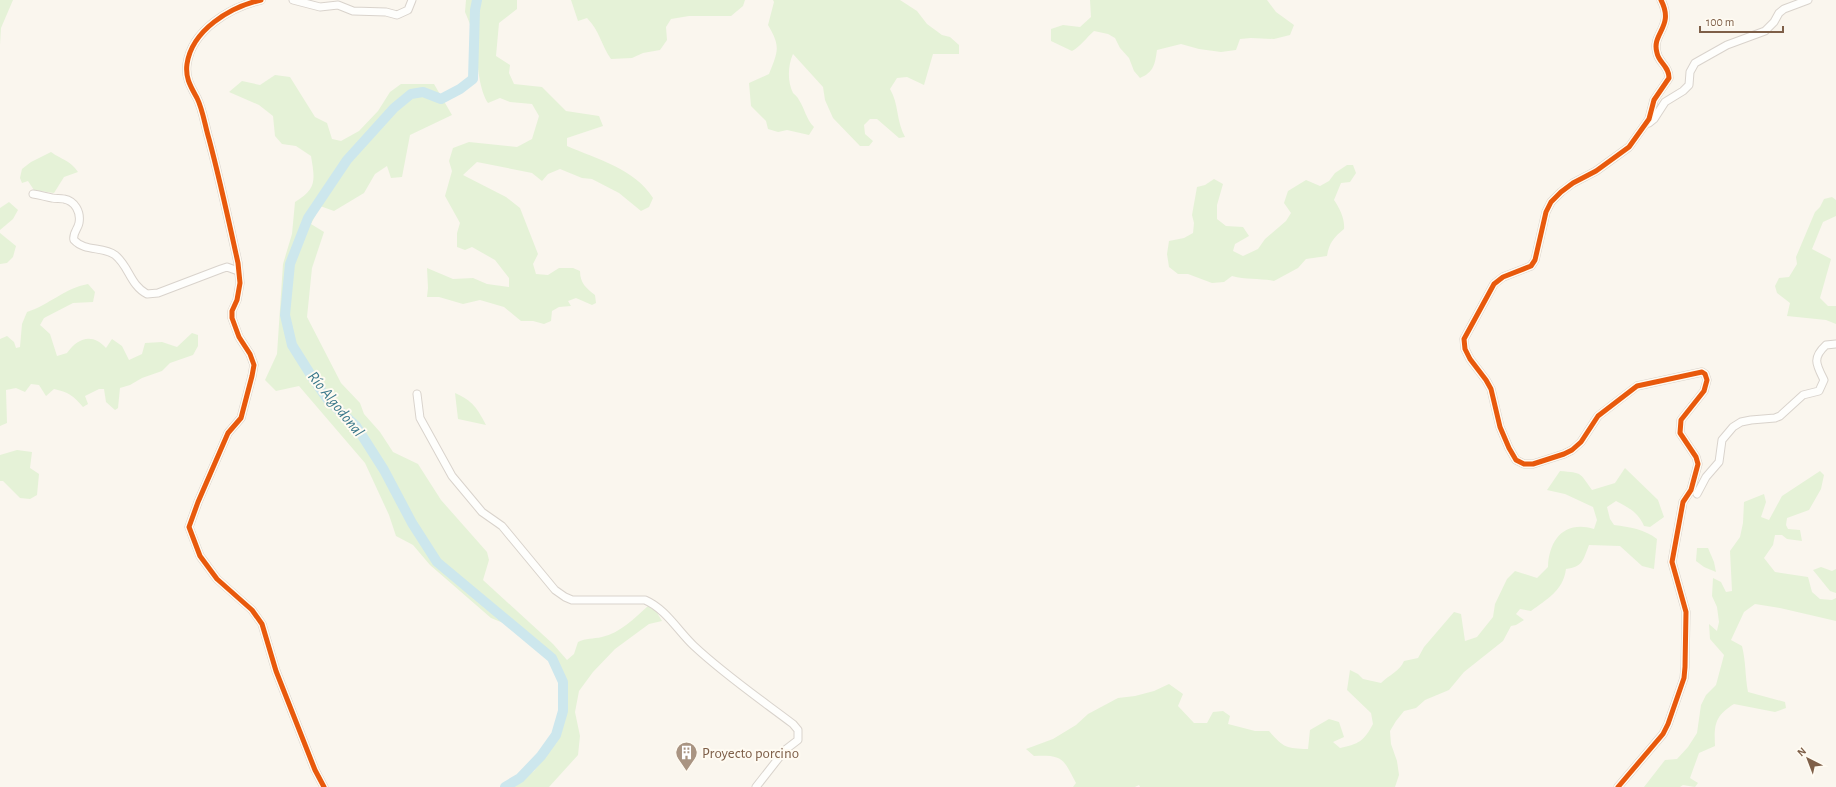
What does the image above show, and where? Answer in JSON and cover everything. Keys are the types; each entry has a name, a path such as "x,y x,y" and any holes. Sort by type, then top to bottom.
{"street":[{"path":"261,0 234,9 205,30 194,43 187,65 187,76 191,89 197,98 225,204 238,271 240,284 237,300 232,311 232,318 237,332 250,354 254,365 241,418 228,433 198,502 189,527 200,556 217,579 252,610 262,624 276,671 314,770 324,787"},
{"path":"293,0 320,7 338,5"},
{"path":"331,0 338,5 353,11 386,12 397,15 408,10 412,0"},
{"path":"1618,787 1663,734 1684,678 1686,658 1686,612 1672,562 1683,502 1691,490 1698,464 1696,457 1680,433 1681,420 1704,391 1707,380 1706,376 1702,372 1637,386 1598,416 1581,442 1572,450 1533,464 1524,464 1516,460 1508,448 1500,427 1491,389 1470,359 1465,349 1464,339 1494,284 1503,277 1531,266 1534,260 1546,212 1551,202 1573,183 1596,171 1623,153 1649,119 1654,100 1669,78 1666,66 1657,53 1656,47 1659,36 1666,22 1665,8 1661,0"},
{"path":"1644,127 1654,119 1665,102 1683,91 1689,85 1690,72 1695,63 1727,45 1765,31 1784,9 1808,0"},
{"path":"33,194 63,198 73,203 77,208 79,215 79,223 73,237 74,240 86,247 110,252 116,255 121,260 135,285 147,294 158,293 227,267 238,271"},
{"path":"1698,494 1706,477 1719,462 1722,440 1727,433 1740,422 1775,418 1780,416 1803,395 1819,391 1824,380 1816,364 1816,358 1826,345 1836,344"},
{"path":"417,394 420,418 452,476 482,512 505,530 555,590 572,600 645,600 651,603 662,612 694,646 729,676 793,724 798,730 798,740 785,750 756,787"}],"green space":[{"path":"0,0 13,0 1,28 0,45"},
{"path":"466,0 476,0 474,23 470,24 465,12"},
{"path":"481,0 517,0 517,9 499,23 496,56 510,65 509,73 514,84 542,87 566,111 599,116 603,126 567,138 567,146 626,172 636,179 653,198 649,207 641,211 619,193 592,179 582,178 560,169 548,174 542,181 532,173 477,162 463,175 506,197 520,208 538,254 533,264 536,274 548,275 559,268 573,268 580,271 581,279 584,285 595,295 596,303 592,305 576,298 568,301 571,306 559,307 552,311 551,321 544,324 533,321 521,321 504,307 480,300 463,304 439,297 427,297 427,268 453,279 473,278 487,284 509,287 509,278 495,260 472,247 465,250 457,247 457,233 460,223 445,196 452,171 449,161 453,148 469,142 517,147 532,139 539,116 532,104 510,102 500,98 488,103 483,94 480,82 477,53"},
{"path":"571,0 745,0 743,6 731,16 689,16 671,19 666,27 667,40 660,50 643,53 632,58 611,59 598,33 587,18 578,21"},
{"path":"773,0 900,0 917,11 927,24 942,35 950,37 959,45 959,54 933,54 924,85 907,77 897,78 890,89 905,137 899,138 877,119 870,119 864,125 865,134 873,141 869,146 860,146 833,118 825,100 823,87 793,54 789,73 791,88 793,93 799,99 809,121 814,127 809,135 787,130 778,132 768,129 766,121 751,106 749,83 769,74 776,54 777,49 775,39 768,25 774,2"},
{"path":"1090,0 1267,0 1276,12 1294,25 1290,35 1274,39 1240,39 1236,50 1221,52 1199,49 1181,44 1157,50 1153,67 1145,76 1140,78 1134,71 1129,58 1120,48 1115,38 1108,34 1094,31 1072,51 1051,41 1051,29 1063,25 1080,27 1091,17"},
{"path":"275,75 290,77 315,117 327,123 332,139 341,141 359,131 378,111 390,92 401,84 434,84 452,115 410,135 402,177 391,178 387,166 375,174 364,193 334,211 320,206 311,224 324,232 312,268 307,317 341,383 360,403 364,414 380,432 393,452 418,464 441,500 487,552 489,560 483,580 553,644 567,660 574,654 578,642 602,637 615,632 648,606 656,611 662,621 649,624 615,649 593,672 579,691 575,712 580,736 578,755 549,787 511,787 534,771 555,743 565,711 564,682 552,657 523,631 491,618 430,565 413,545 396,536 389,515 365,463 299,386 276,391 265,380 277,354 283,264 292,234 295,202 311,188 313,183 313,171 311,156 296,146 282,144 275,136 273,116 259,105 229,92 242,81 260,85"},
{"path":"51,152 69,163 78,172 64,177 54,193 34,190 28,181 22,183 20,178 22,169 31,162"},
{"path":"1347,165 1353,165 1356,173 1350,182 1341,183 1334,200 1342,214 1344,229 1332,241 1327,256 1306,259 1298,268 1274,281 1232,276 1224,282 1212,283 1188,274 1178,274 1169,267 1167,254 1169,241 1184,238 1193,233 1194,223 1192,215 1197,187 1205,185 1214,179 1223,184 1217,205 1217,219 1226,226 1243,227 1249,236 1235,244 1233,251 1243,256 1258,249 1265,239 1286,221 1291,213 1284,203 1288,191 1306,180 1320,186 1329,181 1335,173"},
{"path":"1832,197 1836,200 1836,216 1823,222 1812,249 1831,259 1820,298 1828,306 1836,306 1836,324 1826,320 1787,316 1790,303 1777,293 1775,286 1779,278 1789,277 1797,264 1796,257 1815,212 1820,207 1824,199"},
{"path":"9,202 18,210 13,219 0,230 0,208"},
{"path":"0,233 16,246 13,257 7,263 0,264"},
{"path":"88,284 95,292 93,302 73,303 44,318 40,325 50,334 57,356 67,353 76,343 81,340 96,340 106,348 112,339 122,346 129,360 142,354 145,343 162,342 177,347 192,333 198,335 198,346 193,355 170,363 162,371 120,388 118,408 115,410 106,402 104,389 99,389 85,396 88,404 83,407 70,395 59,390 54,389 46,396 39,385 31,384 25,392 16,388 6,390 7,423 0,426 0,339 7,336 14,342 16,348 20,347 22,324 27,312 72,289"},
{"path":"455,393 466,399 474,406 486,425 458,419"},
{"path":"17,450 32,452 30,468 39,474 37,495 30,499 20,498 3,481 0,481 0,455"},
{"path":"1625,468 1658,500 1664,517 1650,527 1644,526 1636,514 1629,508 1616,501 1607,507 1610,519 1614,525 1642,531 1657,539 1654,569 1642,566 1620,546 1589,545 1582,562 1576,567 1566,569 1562,583 1558,589 1531,611 1520,609 1516,614 1524,620 1511,626 1503,641 1464,672 1449,690 1425,700 1416,708 1404,711 1390,731 1391,744 1397,761 1399,775 1395,787 1140,787 1139,785 1135,787 1073,787 1076,783 1065,763 1051,756 1034,756 1026,749 1053,739 1076,725 1088,714 1118,698 1135,696 1154,691 1169,684 1183,694 1178,706 1194,723 1207,723 1213,712 1223,711 1230,716 1228,724 1255,731 1269,731 1278,741 1286,746 1308,749 1310,730 1329,719 1339,722 1344,737 1333,742 1340,748 1352,745 1364,738 1373,724 1371,713 1347,690 1350,670 1358,674 1363,679 1381,683 1397,670 1404,661 1418,658 1424,647 1454,612 1461,614 1465,641 1477,637 1493,617 1495,604 1507,579 1515,571 1537,578 1548,567 1552,548 1555,540 1560,534 1575,527 1594,529 1597,520 1593,507 1565,494 1547,490 1560,471 1580,474 1592,490 1615,483"},
{"path":"1820,471 1824,475 1821,489 1809,510 1787,518 1786,525 1788,529 1800,530 1802,541 1787,539 1782,535 1775,535 1773,545 1764,558 1775,572 1808,577 1812,592 1820,599 1832,600 1836,598 1836,621 1780,608 1755,604 1744,612 1731,640 1742,646 1748,692 1785,702 1786,708 1775,712 1734,704 1719,717 1717,721 1715,746 1699,753 1690,778 1698,783 1695,787 1683,785 1680,787 1644,787 1665,760 1677,759 1688,747 1697,733 1701,705 1706,695 1716,685 1724,655 1710,639 1709,624 1717,631 1719,622 1717,607 1712,596 1713,578 1721,582 1726,592 1732,591 1730,551 1740,537 1743,523 1744,502 1764,494 1766,502 1761,517 1769,520 1782,496"},
{"path":"1697,548 1708,548 1714,562 1716,572 1704,567 1696,561"},
{"path":"1821,567 1832,571 1836,569 1836,593 1830,591 1813,570"}],"waterway":[{"name":"Río Algodonal","path":"477,0 475,10 473,79 460,89 441,99 423,92 411,94 394,108 347,160 308,218 290,264 285,315 292,345 328,400 356,426 384,470 412,523 437,562 552,658 563,682 563,711 556,735 541,756 520,778 505,787"}],"cycle path":[{"path":"261,0 237,8 214,22 196,41 190,52 187,64 188,78 199,103 221,185 238,263 240,283 237,300 232,311 232,318 239,337 250,354 254,365 241,418 228,433 198,502 189,527 200,556 217,579 252,610 262,624 276,671 315,770 324,787"},
{"path":"1618,787 1663,734 1684,678 1686,612 1672,562 1683,502 1691,490 1698,464 1696,457 1680,433 1681,420 1704,391 1707,380 1705,374 1702,372 1637,386 1598,416 1581,442 1572,450 1533,464 1524,464 1516,460 1509,448 1500,427 1491,389 1470,359 1465,349 1464,339 1494,284 1503,277 1531,266 1535,260 1546,212 1551,202 1573,183 1596,171 1629,147 1649,119 1654,100 1669,78 1669,74 1658,56 1656,46 1665,17 1665,9 1661,0"}],"place":[{"name":"Proyecto porcino","path":"687,772"}]}
